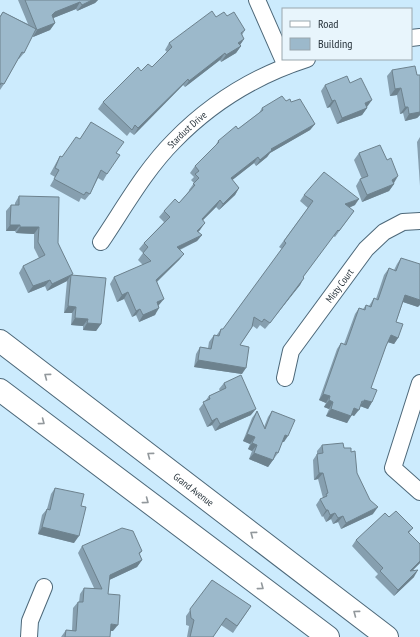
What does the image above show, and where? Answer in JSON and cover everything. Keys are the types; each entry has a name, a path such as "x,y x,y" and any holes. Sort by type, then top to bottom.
{"main road":[{"name":"Grand Avenue","path":"0,341 387,637"},
{"path":"0,390 328,637"}],"street":[{"path":"257,0 282,57"},
{"path":"283,60 286,66"},
{"name":"Stardust Drive","path":"101,242 150,170 173,141 203,114 238,89 286,66 304,60"},
{"name":"Misty Court","path":"285,378 291,351 366,249 384,232 403,222 420,221"},
{"path":"420,383 393,468 420,492"},
{"path":"29,637 30,621 44,587"}],"building":[{"path":"25,0 92,0 82,5 80,2 55,12 52,15 55,23 37,30"},
{"path":"212,11 216,17 224,12 227,16 234,12 245,30 241,33 244,39 238,43 241,46 226,55 225,53 189,81 188,79 138,128 135,125 132,130 103,102 138,67 141,71 148,64 152,67 172,47 169,43"},
{"path":"3,12 36,29 24,53 22,52 4,84 1,83 0,85 0,17"},
{"path":"415,66 417,75 420,75 420,112 409,114 408,107 405,107 401,88 395,89 392,70"},
{"path":"347,76 350,83 361,78 372,100 365,103 367,108 342,118 335,100 332,101 325,85"},
{"path":"282,96 286,101 290,99 291,102 300,99 315,124 271,149 272,150 260,160 258,157 231,178 239,188 223,204 220,200 202,219 205,223 197,231 202,235 177,247 184,254 156,280 164,299 157,302 159,308 143,315 140,309 136,311 128,292 122,295 114,277 151,261 143,253 148,247 144,243 170,217 164,211 175,199 179,203 195,185 193,184 199,178 195,174 199,171 195,166 219,142 218,141 236,126 238,129 263,110 262,108"},
{"path":"91,122 124,142 116,153 120,155 107,174 101,170 90,194 86,192 84,195 54,179 59,170 55,168 60,156 62,157 76,137 80,139"},
{"path":"380,145 387,160 391,158 398,176 392,180 394,184 367,195 360,179 368,176 359,153"},
{"path":"324,172 359,199 345,204 354,211 339,231 338,230 270,323 264,319 262,322 254,317 252,327 240,345 249,347 246,368 198,360 200,347 211,349 214,335 219,336 221,329 223,329 286,243 284,241 313,201 304,195"},
{"path":"19,196 59,197 58,243 73,274 52,284 50,280 33,286 23,266 45,255 38,242 39,227 20,227 20,225 10,225 11,205 19,205"},
{"path":"401,258 420,264 420,300 405,295 396,322 403,324 398,338 391,335 386,346 371,388 377,390 372,402 362,401 359,410 354,408 351,416 331,409 333,402 329,400 330,396 323,394 341,343 346,345 359,308 365,310 366,305 371,307 374,298 378,300 389,268 396,271"},
{"path":"71,275 106,278 101,324 87,323 88,319 75,318 76,307 68,306"},
{"path":"241,375 256,409 220,424 217,418 212,421 203,402 210,399 209,396 226,388 224,383"},
{"path":"257,411 265,429 272,411 295,420 288,436 285,435 278,453 276,452 273,460 254,453 257,445 252,443 255,437 247,434"},
{"path":"343,443 344,448 351,448 351,452 355,451 357,473 370,500 378,507 346,523 343,516 338,518 335,513 330,515 320,499 327,496 326,494 328,493 323,473 319,473 317,454 323,453 322,445"},
{"path":"55,488 84,494 81,506 86,507 79,536 42,527 47,509 50,510"},
{"path":"396,511 413,528 408,532 420,544 420,561 410,571 418,570 398,590 380,571 383,568 356,540 385,513 389,517"},
{"path":"122,528 133,531 142,551 139,553 142,560 110,575 108,594 120,595 118,625 111,624 110,637 65,637 66,630 76,631 78,602 83,602 84,588 102,589 82,546"},
{"path":"212,580 251,606 237,626 226,618 213,637 190,637 194,620 191,618 190,609"}]}
